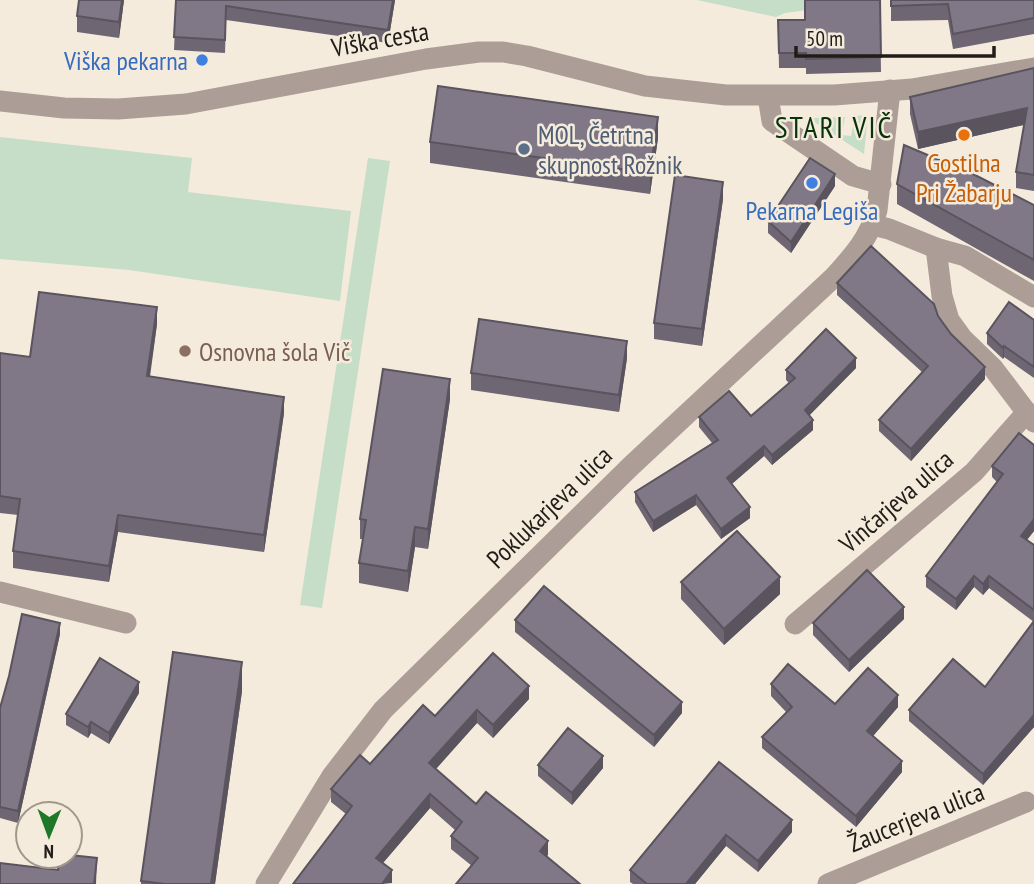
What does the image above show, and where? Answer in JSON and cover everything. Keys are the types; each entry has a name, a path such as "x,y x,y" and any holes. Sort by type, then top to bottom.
{"street":[{"name":"Viška cesta","path":"0,101 64,108 118,109 186,104 426,59 479,52 527,56 645,86 688,92 768,96 834,95 890,90 957,82 1034,68"},
{"path":"768,96 772,121 853,176 881,184 890,90"},
{"name":"Poklukarjeva ulica","path":"266,884 332,776 383,710 631,466 834,277 859,249 873,225 881,184"},
{"path":"873,225 965,256 1034,297"},
{"path":"936,248 942,296 949,320 962,338 993,368 1030,417"},
{"name":"Vinčarjeva ulica","path":"795,624 974,472 1030,417"},
{"path":"0,592 126,623"},
{"name":"Žaucerjeva ulica","path":"828,884 1026,802"}],"green space":[{"path":"697,0 883,0 785,13 776,17"},
{"path":"868,115 864,154 811,120 845,117 842,135 851,136 855,116"},
{"path":"0,137 192,158 188,192 351,211 340,301 129,270 0,259"},
{"path":"368,158 390,161 322,608 300,605"}],"building":[{"path":"79,0 122,0 119,22 77,16"},
{"path":"176,0 393,0 388,30 226,6 225,40 174,37"},
{"path":"805,0 880,0 881,57 806,59 806,53 779,53 778,20 805,20"},
{"path":"891,0 1034,0 1034,18 953,34 948,4 891,6"},
{"path":"1034,68 1034,175 1016,172 1027,108 918,132 910,97"},
{"path":"438,86 658,117 650,173 430,142"},
{"path":"904,145 975,175 1034,205 1034,260 897,184"},
{"path":"810,158 835,174 791,242 768,221"},
{"path":"675,175 723,182 702,329 654,323"},
{"path":"871,246 934,304 938,316 951,334 985,367 911,449 879,420 928,366 837,283"},
{"name":"Osnovna šola Vič","path":"39,292 157,307 147,376 284,397 264,535 118,515 109,566 13,551 20,499 0,496 0,353 30,357"},
{"path":"1009,302 1034,320 1034,367 1004,346 1003,348 987,333"},
{"path":"479,319 627,341 619,395 471,373"},
{"path":"826,329 856,358 805,410 813,420 772,455 764,446 727,478 750,507 721,529 696,495 653,521 635,492 718,440 699,417 729,391 751,416 795,378 786,370"},
{"path":"383,369 450,379 428,529 415,527 408,571 359,563 366,520 360,519"},
{"path":"1019,433 1034,445 1034,519 1021,536 1034,545 1034,610 989,576 983,584 974,576 956,599 926,576 1003,474 992,466"},
{"path":"737,531 780,577 724,629 681,582"},
{"path":"867,570 904,607 849,660 813,623"},
{"path":"544,586 682,702 654,735 515,620"},
{"path":"22,614 60,623 20,800 14,800 14,810 0,807 0,708"},
{"path":"1034,621 1034,715 983,774 909,710 953,659 985,687"},
{"path":"173,652 242,662 211,884 141,881"},
{"path":"493,653 529,686 493,725 477,710 429,763 476,804 486,792 548,841 540,851 580,884 456,884 478,858 451,836 462,822 430,794 376,858 392,870 382,884 293,884 352,806 331,789 360,755 370,764 423,705 435,716"},
{"path":"100,658 139,682 109,733 91,722 88,727 66,714"},
{"path":"788,664 835,704 868,668 898,695 867,731 902,761 856,816 762,737 792,707 771,684"},
{"path":"568,728 603,756 572,793 538,765"},
{"path":"719,762 792,820 758,861 726,835 686,884 647,884 630,870"},
{"path":"84,857 97,858 94,884 0,884 0,863 14,865 14,870 84,870"}],"place":[{"name":"Viška pekarna","path":"202,60"},
{"name":"Gostilna Pri Žabarju","path":"964,135"},
{"name":"MOL, Četrtna skupnost Rožnik","path":"524,149"},
{"name":"Pekarna Legiša","path":"812,183"},
{"name":"Osnovna šola Vič","path":"185,351"}],"district":[{"name":"STARI VIČ","path":"834,126"}]}
